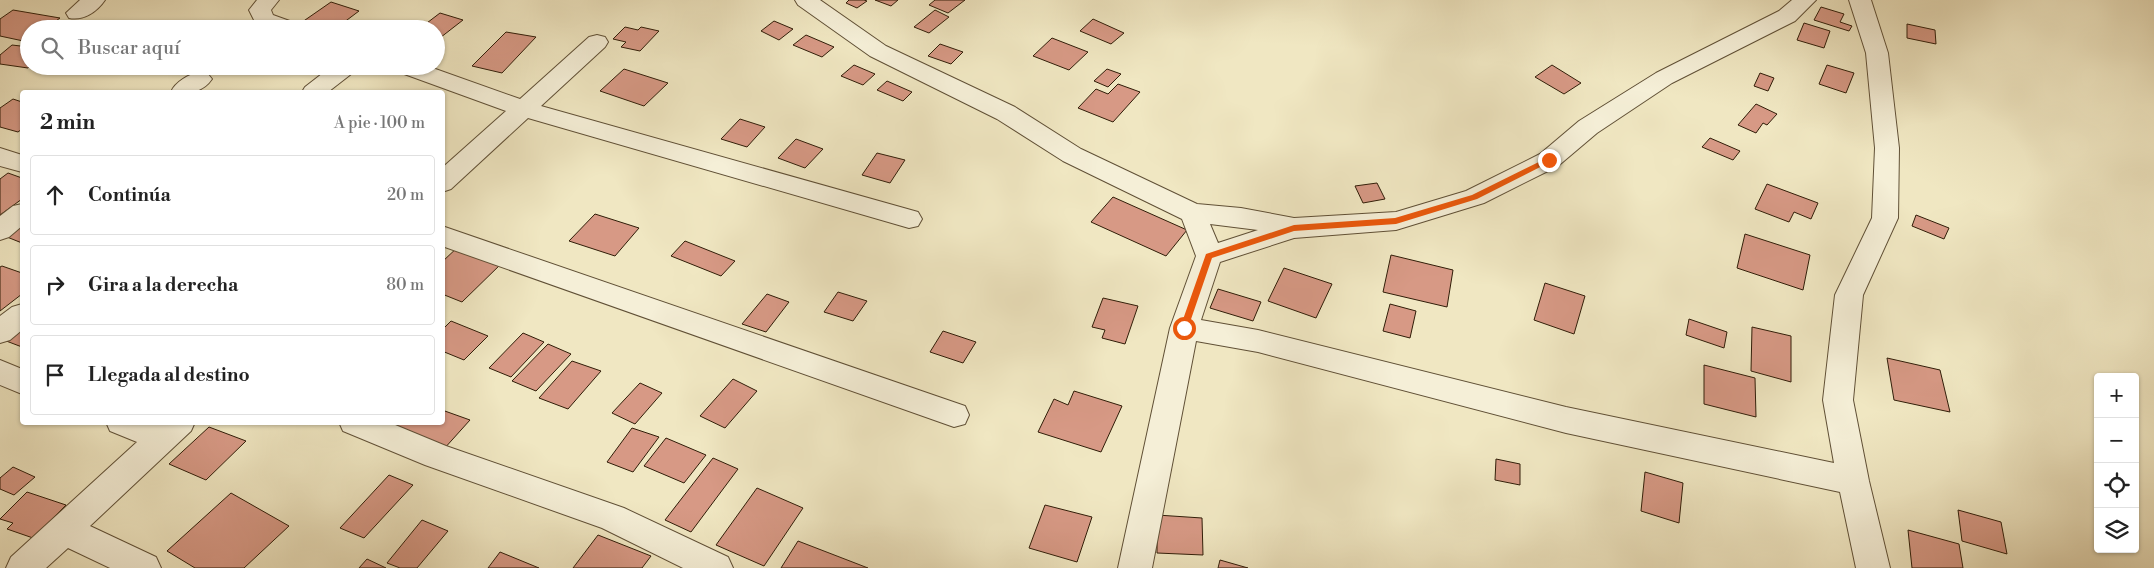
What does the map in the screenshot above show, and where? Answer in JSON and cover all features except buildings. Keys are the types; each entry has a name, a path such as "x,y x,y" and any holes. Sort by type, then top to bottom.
{"street":[{"path":"77,13 94,0"},
{"path":"264,20 260,10 268,0"},
{"path":"806,0 878,52 1006,113 1072,155 1193,213 1241,217 1294,228"},
{"path":"1208,256 1294,228 1396,221 1475,197 1549,160 1588,127 1664,78 1787,16 1805,0"},
{"path":"1860,0 1877,53 1887,148 1884,218 1849,295 1838,400 1853,481 1873,568"},
{"path":"445,180 597,42"},
{"path":"316,90 336,75"},
{"path":"429,75 523,109 909,219"},
{"path":"0,157 20,163"},
{"path":"1135,568 1184,328 1208,256 1193,213"},
{"path":"0,230 20,215"},
{"path":"445,237 954,415"},
{"path":"0,332 20,317"},
{"path":"1184,328 1258,341 1566,420 1853,481"},
{"path":"0,372 20,381"},
{"path":"138,425 171,431"},
{"path":"361,425 436,456 613,518 716,568"},
{"path":"23,568 171,431"},
{"path":"64,530 144,568"}],"route":[{"path":"1184,328 1208,256 1294,228 1396,221 1475,197 1549,160"}]}
